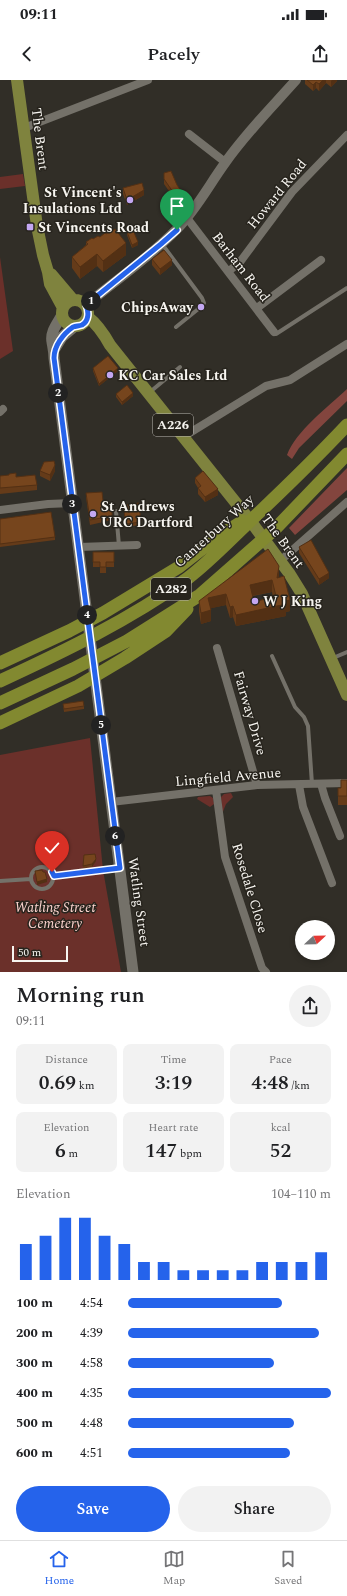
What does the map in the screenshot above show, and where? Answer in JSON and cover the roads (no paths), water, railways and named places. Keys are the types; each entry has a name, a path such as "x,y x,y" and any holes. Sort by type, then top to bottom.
{"highway":[{"name":"Canterbury Way","path":"0,681 89,639 158,598 189,576 298,476 347,425"},
{"name":"A282","path":"0,703 73,669 127,641 200,595 276,528 347,454"},
{"path":"0,663 69,631 103,613 179,567 227,531 262,510"},
{"path":"0,723 78,686 125,658 166,631 200,595"}],"main road":[{"name":"The Brent","path":"17,80 37,226 50,284 66,324 82,319"},
{"name":"The Brent","path":"48,272 72,300 81,300 82,319 110,346 276,556 302,594 347,695"},
{"path":"62,312 66,303 72,300"},
{"name":"Watling Street","path":"62,312 52,334 52,342 133,972"},
{"path":"54,350 62,337 82,319"}],"street":[{"path":"24,128 148,80"},
{"path":"82,319 187,218 225,162 260,119 296,80"},
{"path":"189,134 225,162"},
{"name":"Howard Road","path":"229,271 240,262 292,192 347,135"},
{"name":"Barham Road","path":"187,218 229,271 274,332"},
{"path":"257,308 321,260"},
{"path":"183,437 266,386 290,380 347,344"},
{"path":"276,556 347,502"},
{"path":"0,510 48,504 72,503"},
{"path":"78,547 137,545"},
{"name":"Fairway Drive","path":"217,648 257,785"},
{"name":"Lingfield Avenue","path":"111,802 257,785 347,783"},
{"path":"321,784 340,836"},
{"path":"299,785 305,812 332,883"},
{"name":"Rosedale Close","path":"216,790 225,857 263,971"}],"lane":[{"path":"161,244 202,298 204,303 198,310 176,326"},
{"path":"274,332 276,334 347,288"},
{"path":"148,394 180,367"},
{"path":"116,511 119,546"},
{"path":"331,659 347,652"},
{"path":"272,656 295,707 304,717 308,726 312,784"},
{"path":"41,867 49,869 54,876 52,885 44,890 39,890 34,887 31,879 33,872 41,867"},
{"path":"54,876 120,868"},
{"path":"0,881 31,879"}],"place":[{"name":"St Vincent's Insulations Ltd","path":"130,200"},
{"name":"St Vincents Road","path":"30,227"},
{"name":"ChipsAway","path":"201,307"},
{"name":"KC Car Sales Ltd","path":"110,375"},
{"name":"St Andrews URC Dartford","path":"93,514"},
{"name":"W J King","path":"255,601"}],"park label":[{"name":"Watling Street Cemetery","path":"55,916"}]}
